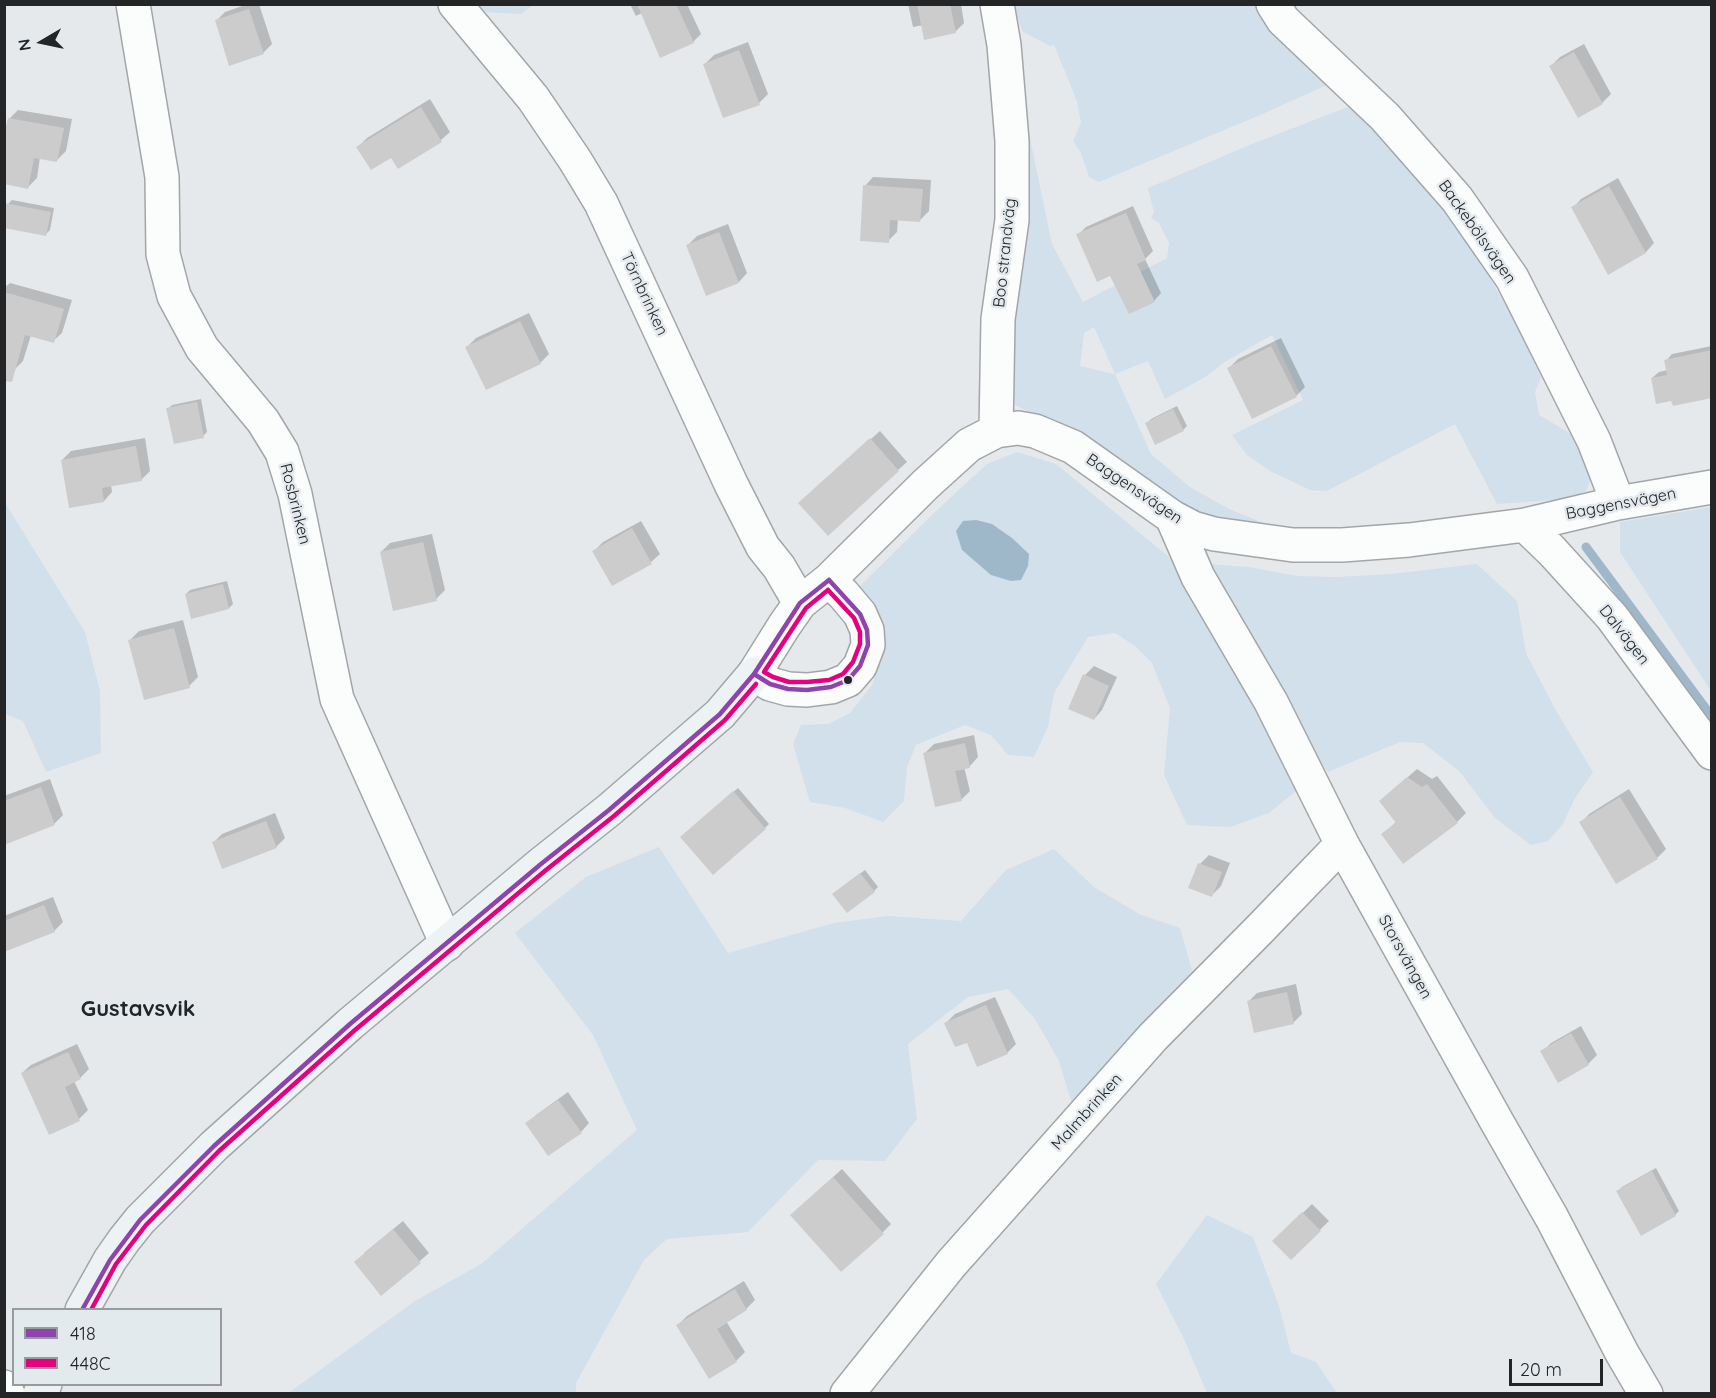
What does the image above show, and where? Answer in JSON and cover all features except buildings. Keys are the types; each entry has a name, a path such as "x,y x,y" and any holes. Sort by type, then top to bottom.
{"street":[{"name":"Rosbrinken","path":"133,4 162,177 163,254 174,296 202,348 263,421 282,452 295,494 337,699 447,944"},
{"name":"Törnbrinken","path":"455,4 533,98 601,202 763,548 778,567 800,603"},
{"name":"Boo strandväg","path":"996,431 998,319 1012,220 1012,141 1004,45 997,4"},
{"name":"Backebölsvägen","path":"1273,4 1283,20 1386,117 1457,199 1512,278 1594,441 1618,503"},
{"name":"Baggensvägen","path":"754,674 800,603 829,580 926,484 969,446 996,431 1018,428 1035,431 1073,447 1172,517 1192,528 1214,534 1293,545 1342,545 1409,540 1525,525 1618,503 1712,487"},
{"name":"Storsvängen","path":"1172,517 1198,577 1272,702 1342,844 1552,1218 1622,1353 1646,1394"},
{"name":"Dalvägen","path":"1525,525 1612,617 1712,753"},
{"path":"83,1308 110,1260 140,1220 214,1146 345,1028 609,810 720,714 754,674 770,684 788,689 807,690 831,687 848,680 861,666 868,645 867,630 860,614 829,580"},
{"name":"Malmbrinken","path":"847,1394 951,1264 1153,1037 1342,844"},
{"path":"4,1388 8,1394"}],"shaded area":[{"path":"480,5 533,5 521,14 486,12"},
{"path":"1012,5 1256,5 1334,82 1099,182 1089,177 1081,153 1073,141 1081,123 1077,101 1054,45 1050,46 1023,32"},
{"path":"1353,105 1429,189 1477,256 1516,323 1541,377 1535,392 1539,415 1576,437 1588,456 1590,481 1586,491 1571,499 1497,504 1455,424 1327,491 1310,490 1270,471 1247,455 1232,435 1303,400 1272,335 1223,363 1207,376 1165,399 1148,361 1115,374 1151,454 1190,487 1229,509 1266,524 1203,514 1171,502 1048,421 1011,403 1020,227 1021,139 1027,124 1052,244 1083,302 1167,258 1169,243 1159,223 1151,218 1154,212 1148,188","holes":["1094,327 1115,374 1080,366 1084,333"]},
{"path":"1017,452 1056,464 1168,556 1188,586 1244,688 1296,791 1269,813 1230,827 1187,825 1164,775 1170,708 1152,663 1135,646 1115,633 1088,637 1054,693 1048,727 1034,757 1008,755 991,735 965,725 916,745 907,767 904,801 883,822 845,808 810,802 793,744 801,725 828,724 850,713 873,684 878,653 872,617 859,587 987,464"},
{"path":"4,501 85,632 100,691 101,753 46,772 23,721 5,714"},
{"path":"1712,507 1711,691 1620,552 1620,522"},
{"path":"1208,564 1249,567 1297,576 1336,577 1391,574 1477,564 1517,601 1526,653 1554,707 1593,772 1574,800 1563,824 1548,841 1531,845 1495,818 1459,771 1423,743 1400,742 1328,772 1304,739"},
{"path":"659,847 728,953 834,923 888,916 961,921 1006,870 1054,849 1094,887 1139,914 1180,928 1194,977 1073,1107 1059,1061 1035,1019 1008,989 968,997 908,1044 917,1119 885,1161 818,1160 748,1232 667,1239 644,1260 576,1383 576,1393 287,1394 415,1301 481,1264 637,1130 593,1035 515,933 586,877"},
{"path":"1207,1215 1253,1237 1279,1306 1291,1353 1316,1362 1337,1393 1207,1393 1184,1339 1156,1284"}],"water":[{"path":"976,520 992,524 1029,554 1028,566 1021,580 1011,581 991,575 962,550 956,531 963,521"}],"waterway":[{"path":"1586,547 1712,717"}],"transit line":[{"name":"418","path":"754,674 770,684 788,689 807,690 831,687 848,680 860,666 868,645 867,630 860,614 829,580"},
{"name":"418","path":"83,1308 110,1260 140,1220 214,1146 350,1024 609,810 720,714 754,674 800,603 829,580"},
{"name":"448C","path":"828,590 854,618 860,632 860,644 853,662 843,674 829,680 789,682 764,672 806,608 828,590"},
{"name":"448C","path":"92,1308 116,1264 146,1225 219,1151 355,1030 614,816 725,720 756,684"}],"district":[{"name":"Gustavsvik","path":"138,1009"}]}
